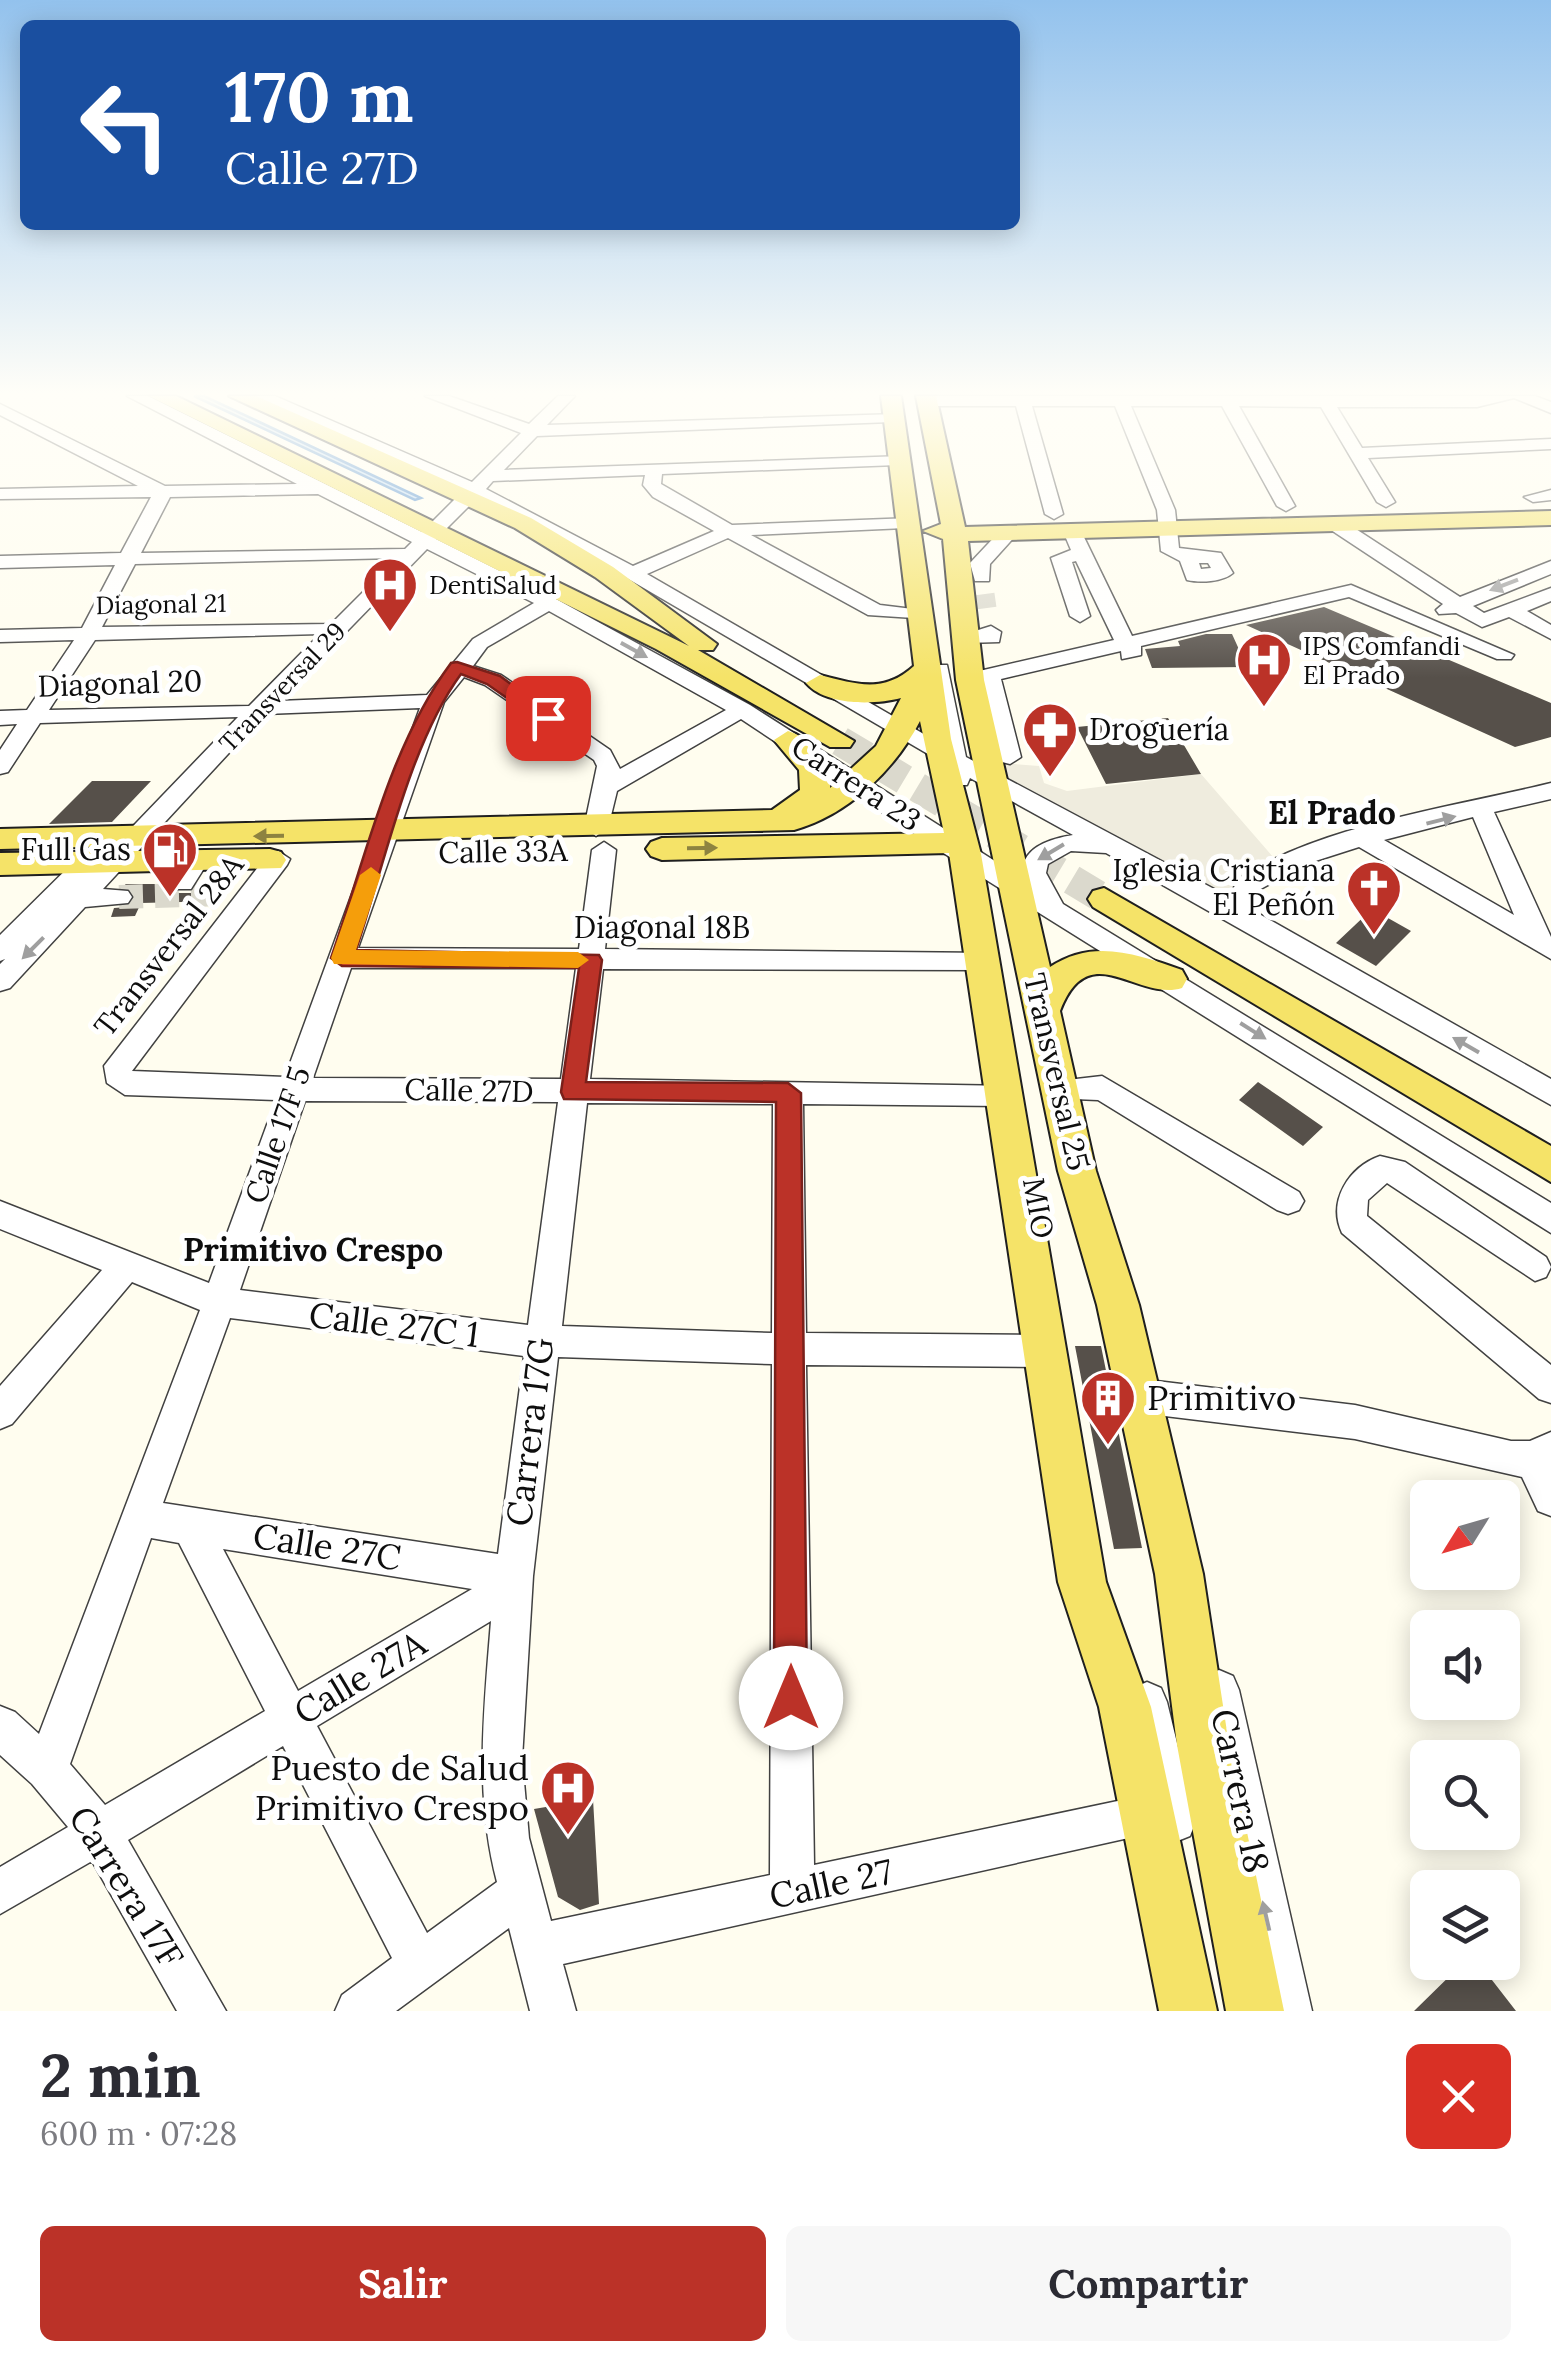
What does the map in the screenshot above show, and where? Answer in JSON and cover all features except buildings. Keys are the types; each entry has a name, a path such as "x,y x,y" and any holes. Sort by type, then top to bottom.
{"main road":[{"path":"354,490 426,532"},
{"name":"Carrera 23","path":"426,532 474,548 851,736 720,656 628,588 470,490"},
{"name":"Transversal 25","path":"913,490 980,605 975,764 982,865 982,960 1082,1582 1135,1748 1188,2011"},
{"path":"933,525 1010,533 1069,533 1286,506 1545,497"},
{"path":"1167,519 1332,522 1551,518"},
{"path":"474,548 467,536 478,524 495,519 522,524"},
{"path":"933,525 1069,533"},
{"name":"Transversal 25","path":"854,784 901,732 924,665 922,616 933,525"},
{"path":"820,683 848,692 886,694 908,686 924,665"},
{"name":"Transversal 25","path":"924,665 975,764 982,865 1041,1014 1077,1170 1140,1396 1179,1574 1203,1745"},
{"path":"751,822 790,813 814,792 814,765 788,740"},
{"name":"Calle 33A","path":"0,864 114,851 600,839 808,816 854,784"},
{"name":"Calle 33A","path":"0,839 114,851 189,872 380,844"},
{"name":"Calle 33A","path":"600,839 982,865"},
{"name":"Carrera 23","path":"1122,881 1541,1134"},
{"path":"1041,1014 1053,983 1081,964 1119,963 1170,979"},
{"name":"Carrera 18","path":"1203,1745 1255,2011"}],"street":[{"path":"158,490 162,492"},
{"path":"0,494 280,490"},
{"name":"Carrera 23","path":"328,490 426,532 742,710 982,865 1551,1219"},
{"name":"Transversal 29","path":"0,951 114,851 465,490"},
{"name":"Carrera 23","path":"471,490 632,573 901,732 975,764 1122,881 1241,915 1541,1134"},
{"path":"656,490 874,611 922,616"},
{"path":"926,490 975,764"},
{"path":"1054,490 1069,533 1116,630 1132,643 1134,651 1126,657 1075,668"},
{"path":"1156,490 1167,519 1172,553 1188,558"},
{"path":"1277,490 1286,506"},
{"path":"1379,490 1386,502"},
{"path":"0,767 88,633 162,492"},
{"path":"1332,522 1482,621 1551,594"},
{"path":"632,573 729,532 933,525"},
{"name":"Transversal 29","path":"250,709 398,552 426,532"},
{"path":"980,605 980,562 1010,533"},
{"path":"1069,533 1061,558 1080,616"},
{"path":"0,562 398,552"},
{"path":"1427,622 1456,604 1551,567"},
{"path":"980,678 1351,591 1504,655"},
{"name":"Calle 17F 5","path":"46,1769 219,1302 432,700 457,667 501,627 549,604"},
{"path":"1510,610 1551,634"},
{"name":"Diagonal 21","path":"0,636 324,628"},
{"path":"457,667 493,680 602,755 609,766 606,787"},
{"name":"Diagonal 20","path":"0,718 432,700"},
{"path":"606,787 742,710"},
{"name":"Carrera 17G","path":"553,2011 519,1894 501,1784 514,1581 540,1344 591,960 606,787"},
{"path":"1241,915 1245,887 1261,872 1364,840 1551,792"},
{"path":"1482,810 1544,945"},
{"path":"1364,840 1544,945"},
{"path":"1072,919 1036,885 1034,865 1044,852 1061,844 1087,842 1122,881"},
{"name":"Transversal 29","path":"0,981 83,898 114,851"},
{"name":"Transversal 28A","path":"117,1076 118,1066 238,894 278,860"},
{"name":"MIO","path":"982,865 1102,1580 1160,1747 1212,2011"},
{"name":"MIO","path":"982,865 1120,1382 1236,2011"},
{"path":"83,898 120,897"},
{"name":"Diagonal 18B","path":"342,958 982,960"},
{"name":"Calle 27D","path":"117,1076 125,1083 293,1090 1003,1094"},
{"path":"1060,1090 1102,1088 1288,1201"},
{"path":"788,1093 792,1892"},
{"path":"1535,1267 1394,1171 1380,1169 1354,1193 1349,1207 1353,1223 1551,1387"},
{"name":"Calle 27C 1","path":"0,1215 219,1302 540,1344 1045,1351"},
{"path":"0,1412 127,1265"},
{"path":"1140,1396 1355,1422 1511,1459 1541,1454 1551,1498"},
{"name":"Calle 27C","path":"141,1518 514,1581"},
{"path":"191,1526 420,1966"},
{"name":"Carrera 18","path":"1179,1574 1218,1686 1289,2011"},
{"name":"Calle 27A","path":"0,1892 514,1581"},
{"path":"1082,1582 1165,2011"},
{"name":"Carrera 17F","path":"0,1727 46,1769 100,1833 203,2011"},
{"name":"Calle 27","path":"536,1948 1127,1820"},
{"path":"358,2011 519,1894"}],"shaded area":[{"path":"988,762 1039,766 1044,783 1067,791 1201,774 1280,865 1240,904 992,780"}],"water":[{"path":"393,490 421,498 415,500"}],"tunnel":[{"path":"985,594 987,608"},
{"path":"840,741 1104,899"},
{"path":"119,897 224,894"}],"slow traffic":[{"path":"371,875 342,958 578,960"}],"place":[{"name":"DentiSalud","path":"390,634"},
{"name":"IPS Comfandi El Prado","path":"1264,709"},
{"name":"Droguería","path":"1050,779"},
{"name":"Full Gas","path":"170,899"},
{"name":"Iglesia Cristiana El Peñón","path":"1374,937"},
{"name":"Primitivo","path":"1108,1447"},
{"name":"Puesto de Salud Primitivo Crespo","path":"568,1837"}],"district":[{"name":"El Prado","path":"1332,813"},
{"name":"Primitivo Crespo","path":"313,1250"}],"route":[{"path":"548,718 493,680 457,667 432,700 415,742 342,958 591,960 573,1092 788,1093 791,1698"}]}
